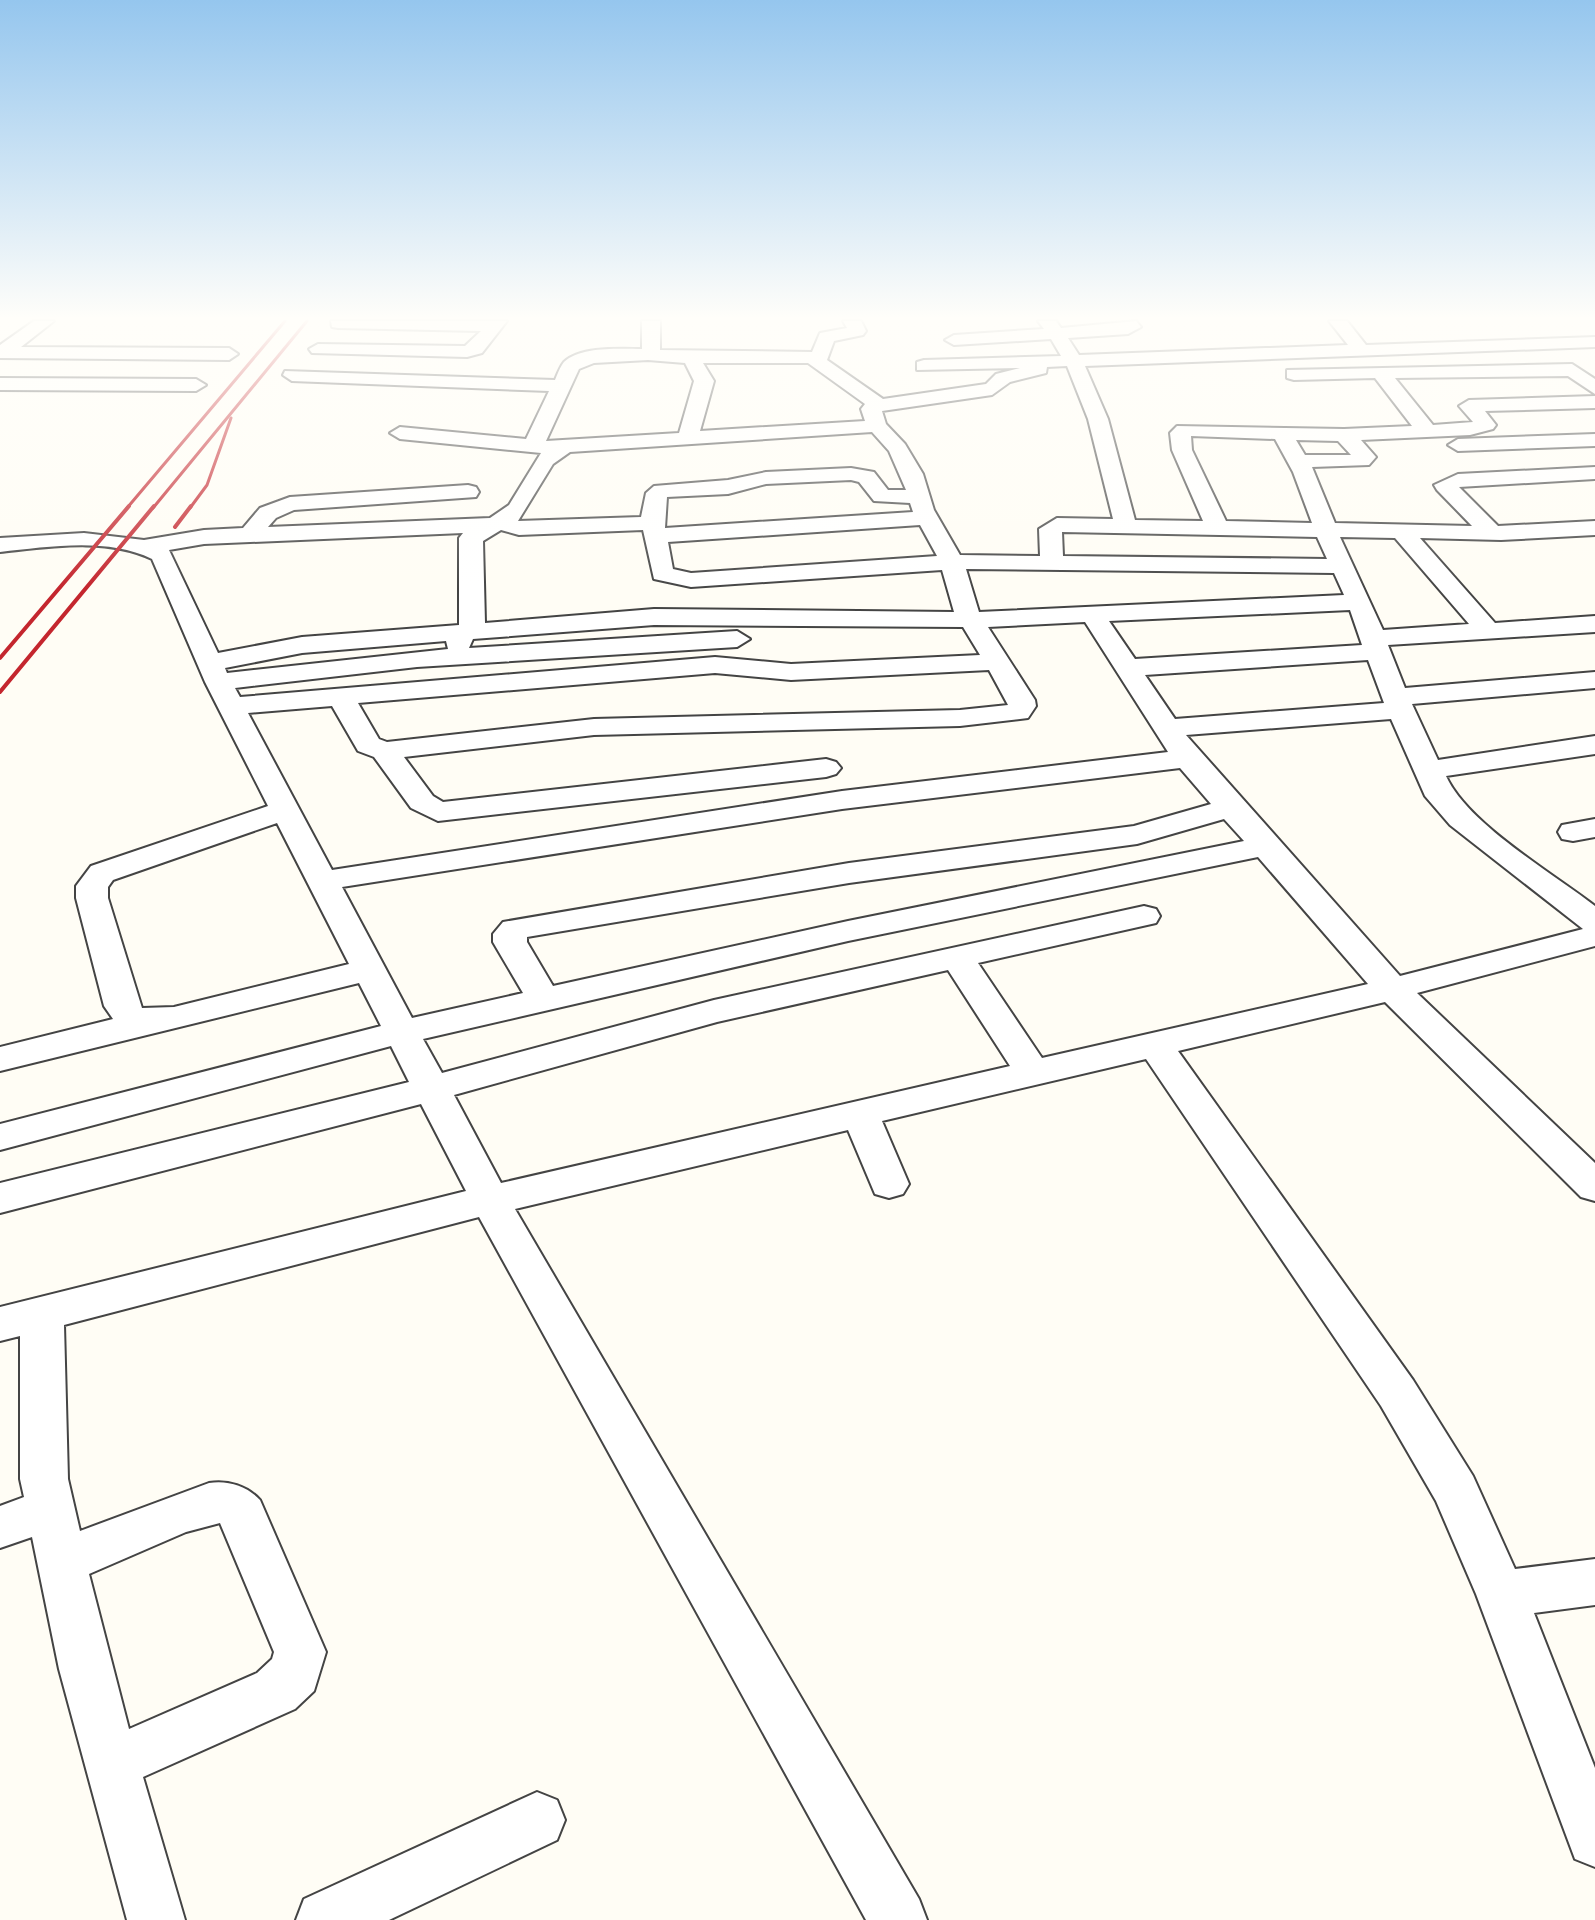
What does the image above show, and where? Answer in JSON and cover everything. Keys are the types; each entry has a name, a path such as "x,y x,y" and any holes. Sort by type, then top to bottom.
{"street":[{"path":"532,448 551,411"},
{"path":"689,437 694,411"},
{"path":"340,696 368,745 384,751 594,727 1008,716 1022,706 971,620 952,562 923,507 898,448 873,411"},
{"path":"400,433 557,448 820,429 897,411"},
{"path":"1097,411 1126,527"},
{"path":"1411,411 1427,431"},
{"path":"1351,442 1427,431 1484,427 1469,411"},
{"path":"820,429 851,474"},
{"path":"1219,530 1182,450 1180,433 1201,429 1282,433 1351,442 1595,440"},
{"path":"1282,433 1298,461 1360,602 1399,704 1440,796 1461,819 1595,922"},
{"path":"1298,461 1362,461 1365,457 1351,442"},
{"path":"472,631 471,538 512,517 557,448"},
{"path":"397,499 437,471"},
{"path":"1491,532 1445,485 1458,480 1595,473"},
{"path":"923,507 882,496 866,477 851,474 766,478 728,487 657,493 654,529 662,574 674,579 952,562 1344,566"},
{"path":"1567,474 1595,493"},
{"path":"250,535 268,513 290,504 468,492"},
{"path":"0,545 122,542 148,546 250,535 497,524 519,528 654,529 923,507"},
{"path":"1052,565 1051,527 1491,532 1595,528"},
{"path":"1401,531 1489,631"},
{"path":"148,546 162,555 219,684 490,1200 898,1920"},
{"path":"219,684 738,629 1093,616 1360,602"},
{"path":"1093,616 1187,758 1392,989 1578,1151 1595,1187"},
{"path":"219,684 302,645 654,617 738,629"},
{"path":"1125,668 1489,631 1595,624"},
{"path":"734,667 738,629"},
{"path":"450,686 460,635 472,631"},
{"path":"219,684 340,696 715,665 791,672 997,662"},
{"path":"791,672 805,720 842,800"},
{"path":"1168,728 1595,680"},
{"path":"1427,770 1595,745"},
{"path":"384,751 427,808 438,812 826,768"},
{"path":"322,881 842,800 1187,758"},
{"path":"544,1000 510,942 510,934 515,929 849,873 1137,835 1232,807"},
{"path":"150,1021 131,1018 122,1006 92,898 92,886 102,873 119,866 285,810"},
{"path":"0,1137 401,1032 848,931 1267,846"},
{"path":"0,1198 431,1089 714,1011 1144,916"},
{"path":"156,1920 111,1764 62,1562 43,1466 21,1319 490,1200 1392,989 1595,936"},
{"path":"957,957 1033,1073"},
{"path":"0,1059 369,970"},
{"path":"1155,1045 1426,1438 1456,1491 1501,1594 1594,1831"},
{"path":"860,1113 889,1184"},
{"path":"62,1562 196,1508 220,1502 235,1505 243,1515 300,1652 295,1673 276,1691 111,1764"},
{"path":"0,1527 51,1509"},
{"path":"1501,1594 1595,1582"},
{"path":"325,1920 537,1820"}],"railway":[{"path":"127,508 209,411"},
{"path":"153,508 233,411"},
{"path":"190,508 207,485 231,418"},
{"path":"0,658 129,506"},
{"path":"0,692 154,506"},
{"path":"175,527 191,506"}]}
